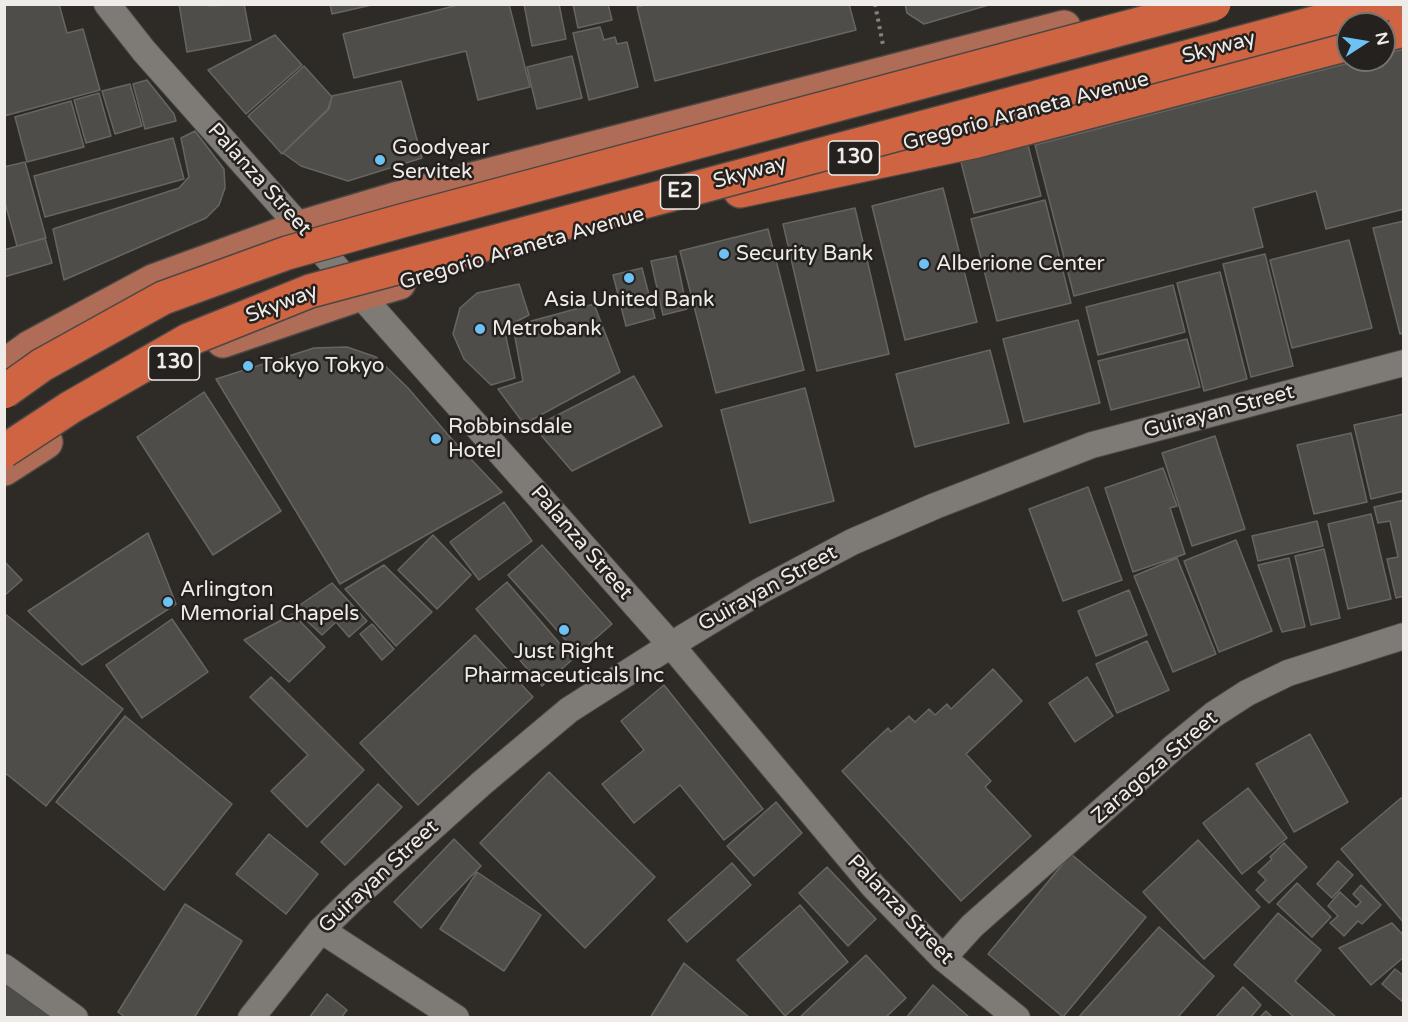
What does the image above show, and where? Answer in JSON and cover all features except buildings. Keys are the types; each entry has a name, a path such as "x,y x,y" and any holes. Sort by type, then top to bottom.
{"highway":[{"name":"Skyway","path":"4,392 42,365 164,298 287,254 405,220 1214,4"},
{"name":"Skyway","path":"4,451 71,407 188,340 310,291 1385,4"},
{"path":"1308,37 1336,35"},
{"path":"694,200 977,141 1336,47"}],"main road":[{"path":"4,366 30,347 153,281 301,228 395,200 1153,4"},
{"name":"Gregorio Araneta Avenue","path":"4,469 98,408 194,351 362,294 694,200 1336,29"}],"street":[{"name":"Palanza Street","path":"107,4 144,51 362,294 670,645 873,886 943,958 1017,1017"},
{"name":"Guirayan Street","path":"251,1017 321,930 357,895 482,783 569,710 760,591 852,542 1012,475 1092,446 1404,363"},
{"name":"Zaragoza Street","path":"943,958 972,926 1213,715 1247,693 1288,674 1404,636"},
{"path":"321,930 456,1017"},
{"path":"4,967 75,1017"}],"path":[{"path":"875,4 889,72"}],"place":[{"name":"Goodyear Servitek","path":"380,160"},
{"name":"Security Bank","path":"724,254"},
{"name":"Alberione Center","path":"924,264"},
{"name":"Asia United Bank","path":"629,278"},
{"name":"Metrobank","path":"480,329"},
{"name":"Tokyo Tokyo","path":"248,366"},
{"name":"Robbinsdale Hotel","path":"436,439"},
{"name":"Arlington Memorial Chapels","path":"168,602"},
{"name":"Just Right Pharmaceuticals Inc","path":"564,630"}]}
